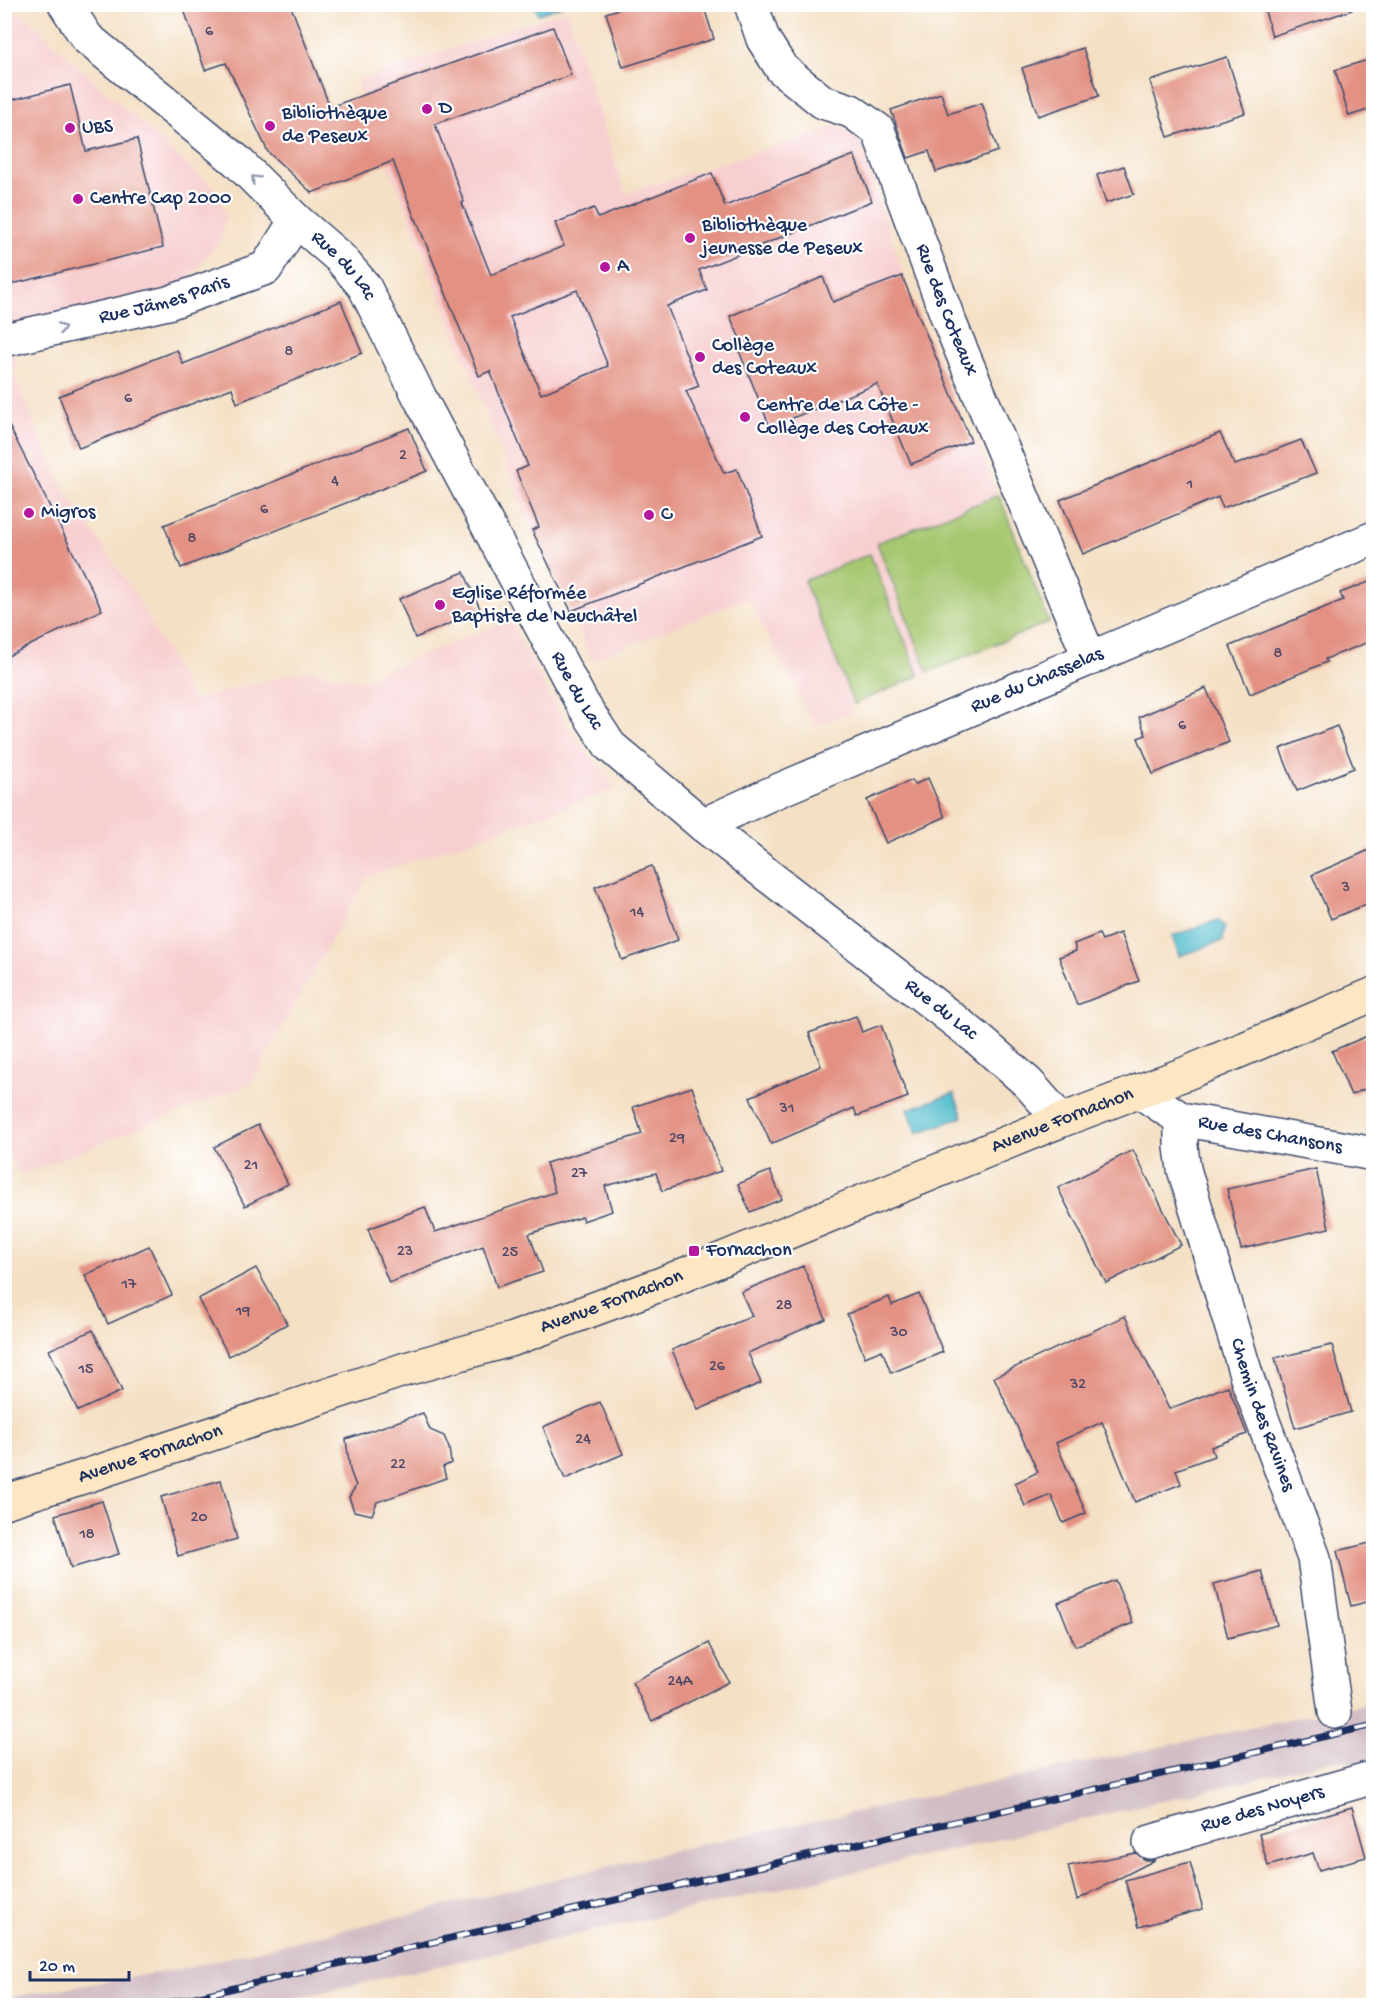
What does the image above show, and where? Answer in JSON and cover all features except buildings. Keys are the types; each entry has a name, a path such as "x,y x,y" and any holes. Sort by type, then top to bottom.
{"street":[{"name":"Rue du Lac","path":"65,4 87,38 237,161 296,220 340,258 364,286 420,398 571,682 610,746 703,825 977,1038 1028,1083 1051,1108 1057,1122"},
{"name":"Rue des Coteaux","path":"751,4 763,39 782,69 823,102 851,111 878,130 949,321 1090,659"},
{"name":"Rue Jämes Paris","path":"4,340 168,303 266,268 296,220"},
{"name":"Rue du Chasselas","path":"703,825 770,794 1374,538"},
{"name":"Avenue Fornachon","path":"4,1502 101,1472 406,1369 513,1339 659,1285 1057,1122 1187,1073 1374,994"},
{"name":"Rue des Chansons","path":"1139,1091 1181,1119 1374,1154"},
{"name":"Chemin des Ravines","path":"1181,1119 1184,1169 1248,1381 1314,1558 1335,1712"},
{"name":"Rue des Noyers","path":"1150,1842 1374,1777"}],"shaded area":[{"name":"Collège des Coteaux","path":"566,10 625,194 838,126 861,141 903,276 970,440 975,438 1049,622 849,706 851,713 815,726 748,598 591,660 571,611 532,530 356,81"},
{"path":"21,12 216,190 225,213 221,239 168,303 16,350 14,376 61,485 134,592 193,700 307,670 360,680 510,620 563,720 616,789 367,877 250,1084 20,1175 4,1145 4,14"},
{"path":"1373,1702 1373,1767 1339,1759 1009,1837 265,2005 5,2006 5,1998 181,1969 689,1847"}],"green space":[{"path":"999,495 1049,622 928,672 877,543"},
{"path":"870,554 919,676 854,704 804,581"}],"water":[{"path":"534,4 565,4 565,5 538,14"},
{"path":"1218,920 1225,927 1222,936 1224,940 1179,956 1172,936"},
{"path":"954,1093 963,1117 917,1133 908,1109"}],"railway":[{"path":"156,2006 1374,1725"}],"place":[{"name":"D","path":"427,109"},
{"name":"Bibliothèque de Peseux","path":"270,126"},
{"name":"UBS","path":"70,128"},
{"name":"Centre Cap 2000","path":"78,199"},
{"name":"Bibliothèque jeunesse de Peseux","path":"690,238"},
{"name":"A","path":"605,267"},
{"name":"Collège des Coteaux","path":"700,357"},
{"name":"Centre de La Côte - Collège des Coteaux","path":"745,417"},
{"name":"Migros","path":"29,513"},
{"name":"C","path":"649,515"},
{"name":"Eglise Réformée Baptiste de Neuchâtel","path":"440,605"},
{"name":"Fornachon","path":"694,1251"}]}
